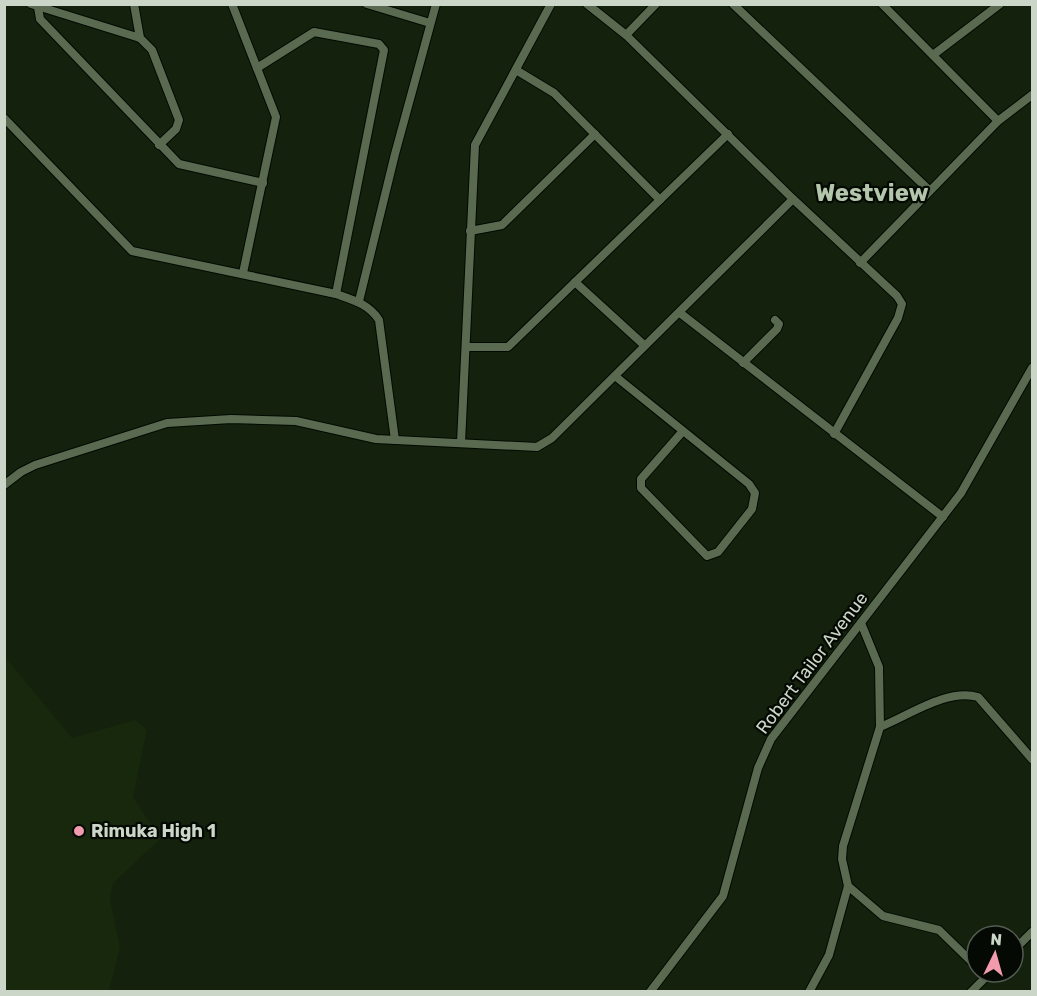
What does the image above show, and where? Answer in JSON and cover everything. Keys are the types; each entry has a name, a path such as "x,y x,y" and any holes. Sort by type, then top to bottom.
{"street":[{"path":"134,4 140,38"},
{"path":"232,4 276,117 243,273"},
{"path":"367,4 430,23"},
{"path":"359,302 436,4"},
{"path":"461,443 475,145 551,4"},
{"path":"587,4 626,35 793,199 897,296 902,304 901,312 834,434"},
{"path":"626,35 656,4"},
{"path":"733,4 929,190"},
{"path":"882,4 998,121"},
{"path":"933,55 1000,4"},
{"path":"34,6 140,38 152,50 178,120 176,129 159,145"},
{"path":"34,6 40,19 159,145 183,166 263,183"},
{"path":"257,68 314,32 379,44 384,50 336,294"},
{"path":"516,69 549,88 660,200"},
{"path":"860,263 998,121 1032,95"},
{"path":"4,118 132,251 243,273 336,294 359,302 379,320 395,440"},
{"path":"470,231 502,225 596,134"},
{"path":"467,347 508,347 728,134"},
{"path":"4,485 34,465 176,422 231,419 296,421 354,435 395,440 537,447 552,438 644,345 680,314 793,199"},
{"path":"575,282 644,345"},
{"path":"680,314 944,517"},
{"path":"743,363 777,329 779,324 775,320"},
{"name":"Robert Tailor Avenue","path":"650,992 723,896 763,753 803,696 944,517 978,466 1032,368"},
{"path":"615,376 749,484 755,493 753,509 718,552 711,556 707,556 641,488 641,478 683,431"},
{"path":"809,992 829,955 849,886 842,859 843,846 880,727 879,668 861,623"},
{"path":"880,727 933,704 968,694 978,697 1032,759"},
{"path":"849,886 883,916 933,927 965,957"}],"shaded area":[{"name":"Rimuka High 1","path":"5,657 72,738 135,720 147,730 133,797 160,839 113,883 110,899 120,947 109,991 5,991"}],"place":[{"name":"Rimuka High 1","path":"79,831"}],"district":[{"name":"Westview","path":"872,193"}]}
